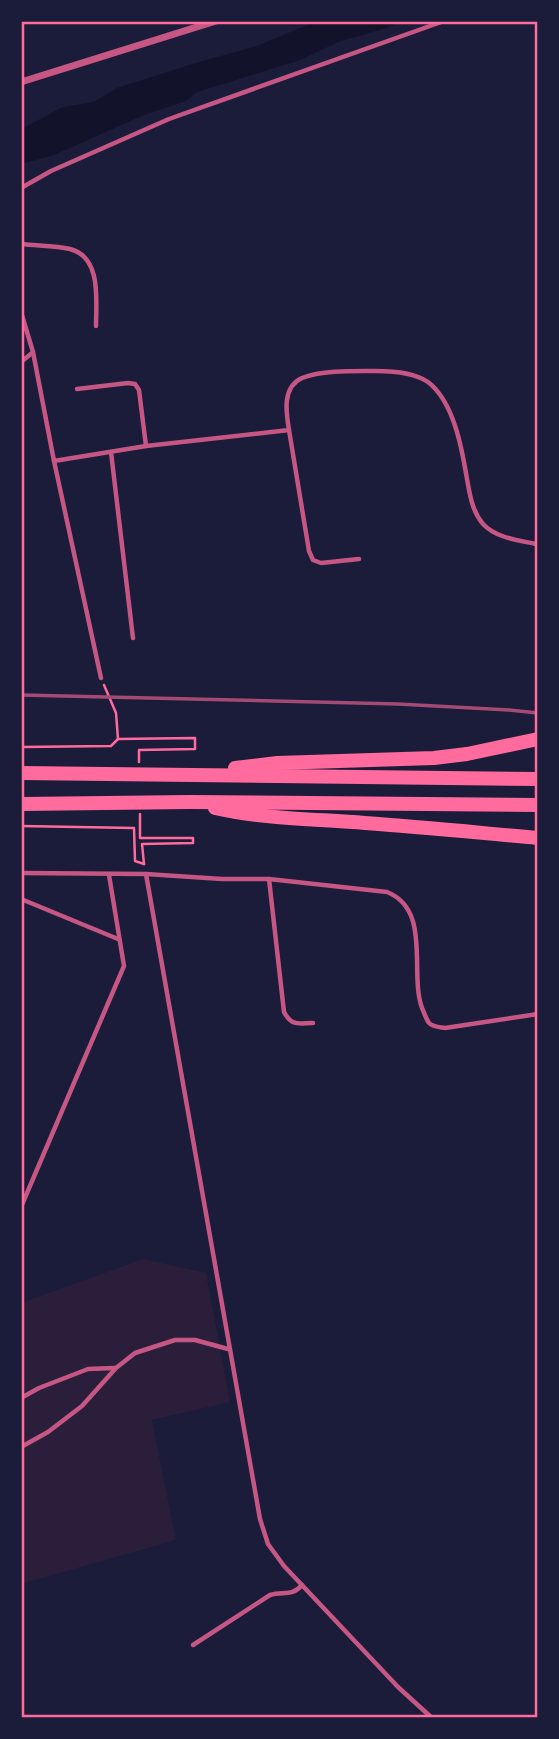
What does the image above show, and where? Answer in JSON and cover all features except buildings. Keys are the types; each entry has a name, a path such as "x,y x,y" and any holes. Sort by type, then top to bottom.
{"highway":[{"path":"186,774 277,763 434,758 538,739"},
{"path":"21,773 538,779"},
{"path":"21,804 190,802 538,805"},
{"path":"190,802 272,817 538,838"}],"street":[{"path":"21,82 216,21"}],"lane":[{"path":"21,188 51,171 169,119 444,21"},
{"path":"21,244 69,248 79,252 89,262 96,284 96,326"},
{"path":"21,312 33,352 101,678"},
{"path":"21,362 33,352"},
{"path":"359,559 321,563 313,560 309,551 286,404 294,382 309,375 382,372 415,376 427,381 441,397 453,421 462,447 472,504 481,522 494,533 506,538 536,544"},
{"path":"77,389 135,384 139,390 146,446"},
{"path":"54,461 146,446 289,430"},
{"path":"111,452 133,638"},
{"path":"21,873 269,879 387,892 405,903 412,918 420,1001 429,1022 445,1028 538,1014"},
{"path":"146,874 229,1349 260,1519 268,1544 278,1559 398,1687 432,1718"},
{"path":"21,1208 124,966 109,875"},
{"path":"269,879 284,1012 289,1021 296,1024 313,1023"},
{"path":"21,899 119,940"},
{"path":"21,1447 48,1432 82,1406 116,1368 135,1353 175,1340 195,1340 229,1349"},
{"path":"21,1398 88,1369 116,1368"},
{"path":"193,1645 270,1595 278,1592 292,1594 302,1585"}],"path":[{"path":"21,747 111,746 118,739 116,713 101,678"},
{"path":"21,826 134,828 135,861 144,864"}],"shaded area":[{"path":"318,21 403,21 338,42 300,60 197,92 186,101 144,115 54,155 21,164 21,129 63,107 94,102 117,88 254,47"},
{"path":"143,1259 206,1273 230,1402 152,1420 176,1540 21,1584 21,1303"}],"railway":[{"path":"21,695 398,704 538,713"}]}
